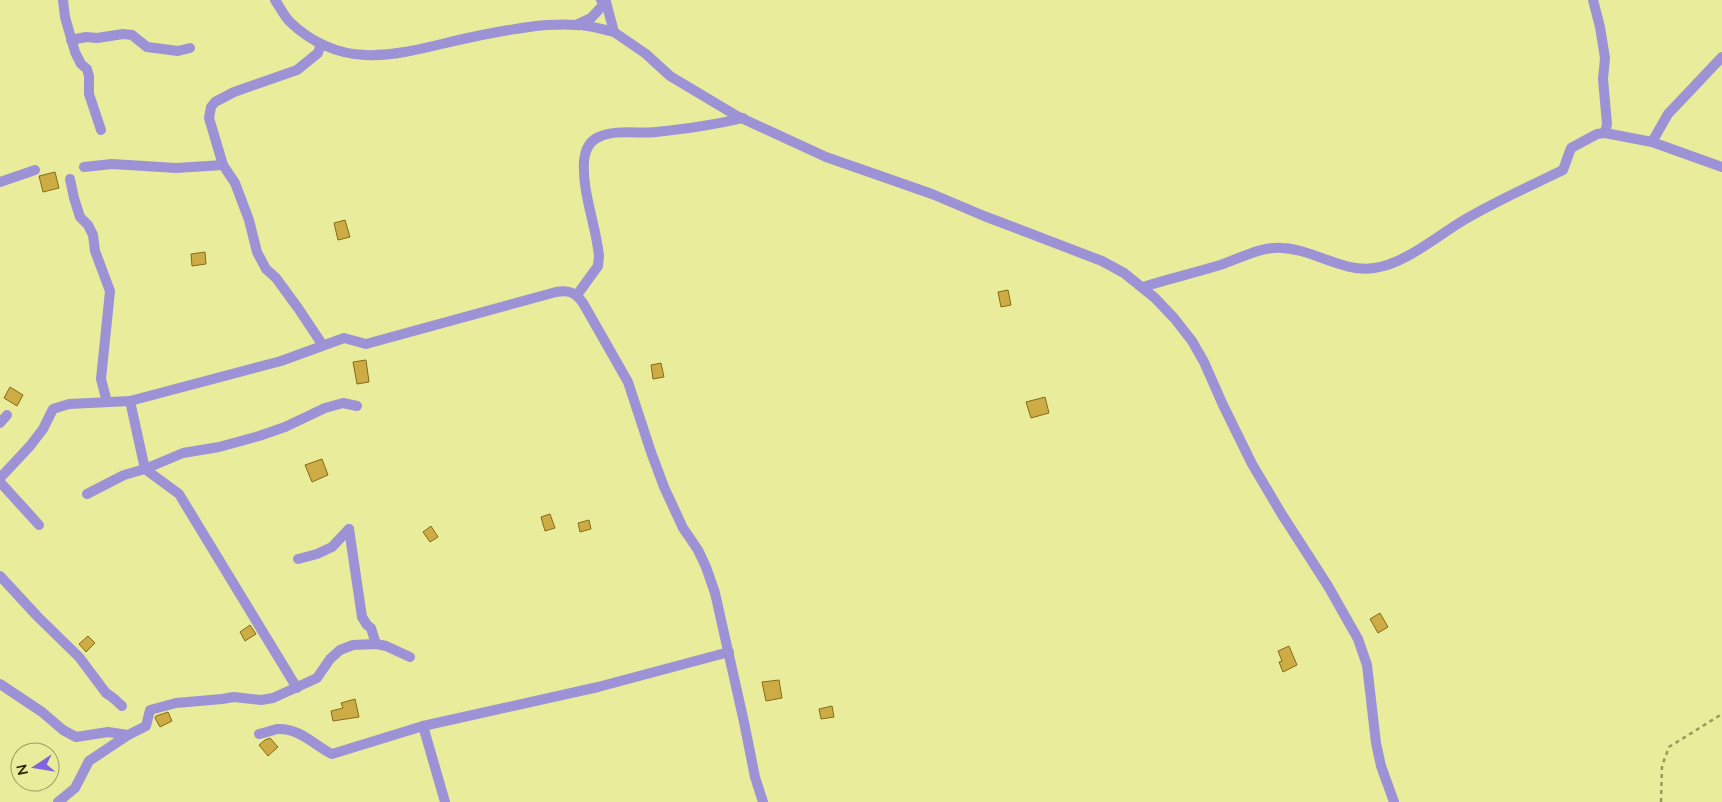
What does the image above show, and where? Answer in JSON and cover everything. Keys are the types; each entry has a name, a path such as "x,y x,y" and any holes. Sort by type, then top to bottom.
{"street":[{"path":"63,0 65,17 75,52 81,64 87,69 89,94 101,130"},
{"path":"275,0 290,21 321,44 358,55 401,54 456,40 518,28 577,24 614,32 646,54 670,76 743,118 826,157 932,194 1102,261 1124,273 1143,287 1174,318 1192,341 1256,471 1328,586 1358,639 1367,665 1376,743 1381,766 1394,802"},
{"path":"1593,0 1605,58 1603,79 1607,124 1605,133"},
{"path":"577,24 591,18 603,1"},
{"path":"603,1 614,32"},
{"path":"71,40 123,34 132,35 147,47 178,52 190,48"},
{"path":"321,44 318,53 297,70 234,92 215,102 211,107 209,118 223,165 235,183 249,220 257,252 266,269 276,278 322,344"},
{"path":"1652,142 1668,114 1722,57"},
{"path":"577,295 598,266 600,256 584,176 586,150 591,142 609,133 656,132 718,124 743,118"},
{"path":"1143,287 1218,266 1255,253 1280,248 1299,250 1330,261 1356,267 1373,268 1387,265 1495,203 1562,170 1572,148 1597,134 1605,133 1652,142 1722,168"},
{"path":"84,167 112,164 176,168 223,165"},
{"path":"0,182 35,170"},
{"path":"70,179 80,217 88,225 93,236 95,251 110,291 101,379 107,402"},
{"path":"0,478 30,446 43,429 53,409 69,404 130,401 281,361 322,344 344,338 366,344 556,292 566,291 577,295 611,350 628,382 653,460 664,487 683,528 698,550 706,567 715,593 755,777 763,802"},
{"path":"130,401 145,469 178,494 297,688"},
{"path":"87,494 124,474 145,469 183,453 219,448 259,436 285,427 325,408 343,403 357,406"},
{"path":"0,482 39,525"},
{"path":"298,559 317,554 332,547 348,529 362,617 371,628 376,644"},
{"path":"0,576 79,657 106,693 122,706"},
{"path":"58,802 74,788 89,761 128,735 146,726 150,710 176,703 222,700 234,697 261,700 273,698 317,678 340,650 353,645 376,644 410,656"},
{"path":"259,734 278,729 294,732 332,754 423,726 598,687 729,652"},
{"path":"0,684 42,712 63,730 76,737 108,732 128,735"},
{"path":"423,726 445,802"}],"path":[{"path":"1661,802 1662,766 1669,747 1722,714"}],"building":[{"path":"55,172 59,188 43,192 39,176"},
{"path":"345,220 350,237 338,240 334,223"},
{"path":"205,252 206,264 192,266 191,254"},
{"path":"1008,290 1011,305 1001,307 998,292"},
{"path":"366,360 369,382 357,384 353,362"},
{"path":"661,363 664,377 653,379 651,365"},
{"path":"10,387 23,395 17,406 4,398"},
{"path":"1045,397 1049,413 1031,418 1026,402"},
{"path":"322,459 328,475 312,482 305,465"},
{"path":"550,514 555,528 545,531 541,517"},
{"path":"589,520 591,529 580,532 578,523"},
{"path":"431,526 438,537 430,542 423,532"},
{"path":"1380,613 1388,627 1378,633 1370,619"},
{"path":"250,625 256,634 245,641 240,632"},
{"path":"88,636 95,643 86,652 79,644"},
{"path":"1289,646 1297,665 1283,672 1279,662 1282,661 1278,651"},
{"path":"779,680 782,698 766,701 762,682"},
{"path":"355,699 359,717 333,721 331,711 343,708 341,703"},
{"path":"832,706 834,717 821,719 819,709"},
{"path":"168,712 172,721 160,727 155,718 156,716"},
{"path":"270,738 278,747 268,756 259,745"}]}
